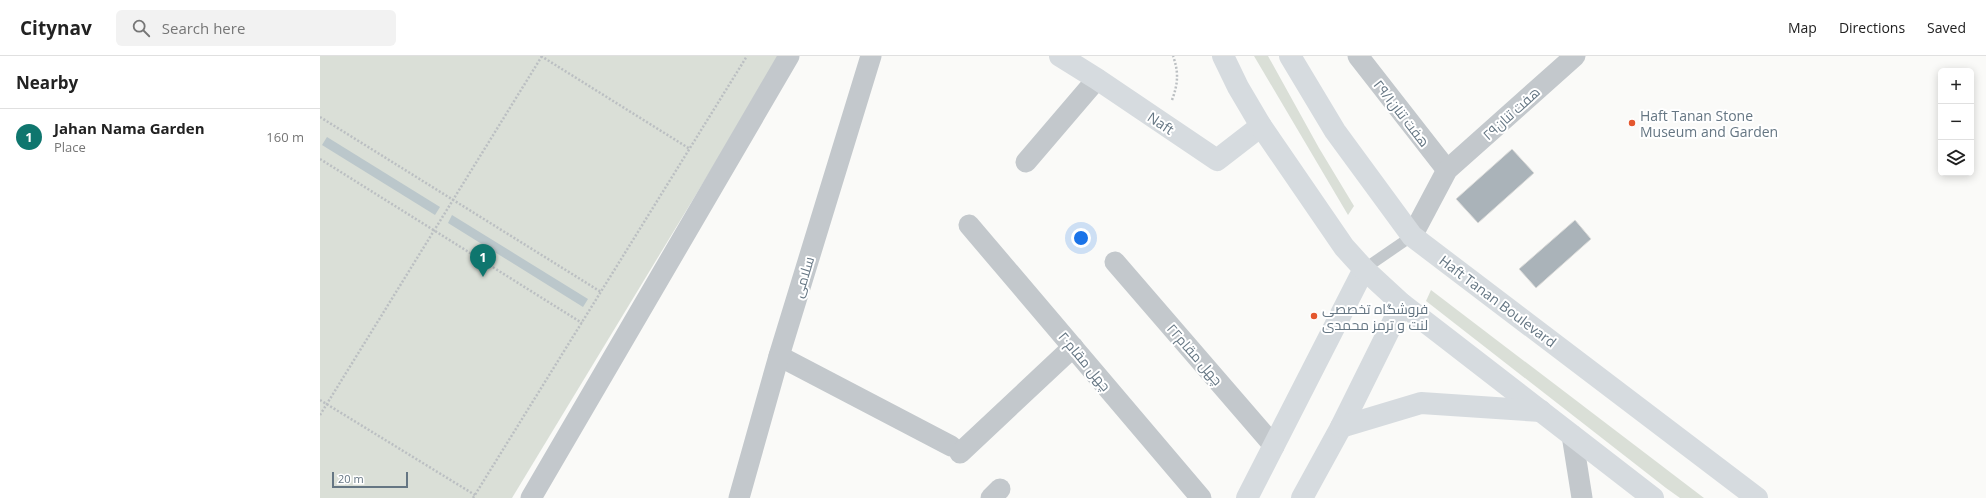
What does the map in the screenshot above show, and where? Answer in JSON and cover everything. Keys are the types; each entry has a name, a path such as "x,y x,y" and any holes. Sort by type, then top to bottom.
{"main road":[{"name":"Naft","path":"1060,56 1098,79 1217,160 1261,126"},
{"path":"1223,56 1238,88 1261,126 1344,246 1364,269 1402,304 1653,498"},
{"name":"Haft Tanan Boulevard","path":"1290,56 1335,131 1412,236 1757,498"},
{"path":"1247,498 1364,269"},
{"path":"1302,498 1341,427 1402,304"},
{"path":"1341,427 1421,403 1542,411"}],"street":[{"path":"531,498 789,56"},
{"name":"سلامی","path":"739,498 779,356 871,56"},
{"name":"۲۹/۱هفت تنان","path":"1358,56 1447,170"},
{"name":"هفت تنان۲۹","path":"1447,170 1575,56"},
{"path":"1026,162 1098,79"},
{"path":"1412,236 1447,170"},
{"name":"چهل مقام۲۰","path":"969,225 1201,498"},
{"name":"چهل مقام۲۲","path":"1116,262 1274,446"},
{"path":"779,356 955,449 1073,348"},
{"path":"1572,435 1582,498"}],"lane":[{"path":"1364,269 1412,236"}],"path":[{"path":"320,415 542,56 690,149"},
{"path":"320,400 474,497 747,56"},
{"path":"1162,124 1177,85 1178,67 1173,56"},
{"path":"320,117 601,292"},
{"path":"320,159 582,323"}],"shaded area":[{"path":"320,56 780,56 512,498 320,498"},
{"path":"1254,56 1268,56 1319,148 1354,206 1348,215"},
{"path":"327,137 440,207 435,215 322,145"},
{"path":"452,215 588,299 583,307 448,223"},
{"path":"1431,290 1704,498 1680,498 1666,488 1426,301"}],"building":[{"path":"1512,149 1534,173 1478,223 1456,199"},
{"path":"1575,220 1591,239 1536,288 1519,269"}],"place":[{"name":"Haft Tanan Stone Museum and Garden","path":"1632,123"},
{"name":"Jahan Nama Garden","path":"483,277"},
{"name":"فروشگاه تخصصی لنت و ترمز محمدی","path":"1314,316"}]}
